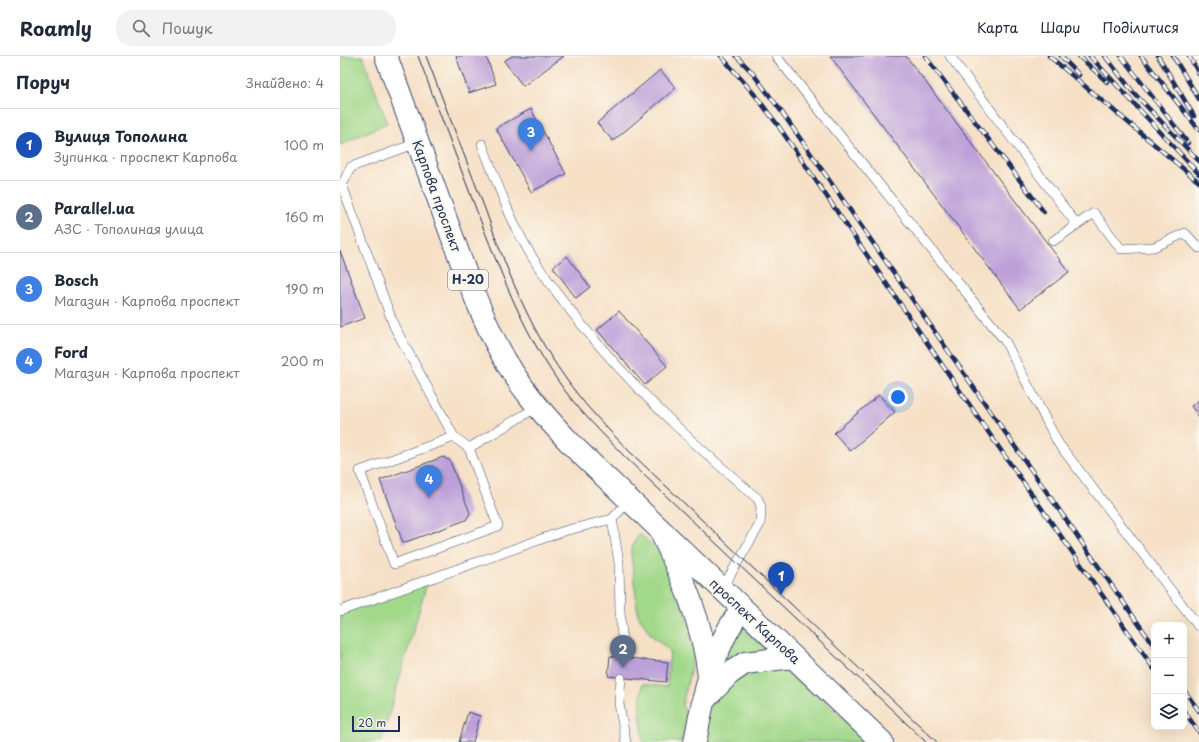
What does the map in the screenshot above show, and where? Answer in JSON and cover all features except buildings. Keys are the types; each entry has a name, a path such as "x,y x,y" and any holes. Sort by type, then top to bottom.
{"main road":[{"name":"Карпова проспект","path":"386,56 467,278 502,354 537,407 576,449 629,501"},
{"name":"проспект Карпова","path":"629,501 882,742"},
{"path":"660,530 697,615 707,655 709,676"},
{"path":"694,742 709,676 724,637 731,623 742,609"},
{"path":"703,701 734,669 745,663 793,657"}],"lane":[{"path":"776,56 1005,341 1058,443 1199,627"},
{"path":"950,56 1077,224"},
{"path":"417,142 351,167 342,185 394,326 454,437 470,448 498,526 394,564 360,471 454,437"},
{"path":"482,144 506,206 537,265 587,331 642,393 758,499 761,507 760,524 722,589"},
{"path":"1053,241 1094,213 1121,249 1154,247 1185,233 1199,248"},
{"path":"470,448 537,407"},
{"path":"340,611 564,531 612,519 629,501"},
{"path":"612,519 619,563 620,612 624,658"},
{"path":"622,678 619,704 626,742"}],"green space":[{"path":"340,56 363,56 387,123 340,145"},
{"path":"640,534 661,553 676,584 698,652 694,655 682,706 687,713 682,742 643,742 640,708 642,684 667,687 670,651 651,635 638,615 631,553 634,542"},
{"path":"428,580 381,742 340,742 340,611"},
{"path":"725,613 786,663 867,742 695,742 703,697"}],"tram line":[{"path":"418,56 502,275 533,340 565,391 590,421 626,458 926,742"},
{"path":"426,56 501,253 519,296 539,337 571,386 596,416 630,452 937,742"}],"railway":[{"path":"721,56 755,95 777,124 993,439 1151,665"},
{"path":"736,56 751,71 781,111 1151,642"},
{"path":"925,56 1044,212"},
{"path":"1049,56 1199,182"},
{"path":"1061,56 1079,75"},
{"path":"1079,56 1107,82"},
{"path":"1090,56 1199,174"},
{"path":"1105,56 1133,92 1199,161"},
{"path":"1121,56 1188,143"},
{"path":"1141,56 1199,130"},
{"path":"1158,56 1194,116"},
{"path":"1173,56 1199,99"},
{"path":"1189,56 1199,74"},
{"path":"1187,694 1199,711"},
{"path":"1187,715 1199,732"}],"place":[{"name":"Bosch","path":"531,151"},
{"name":"Ford","path":"429,498"},
{"name":"Вулиця Тополина","path":"781,595"},
{"name":"Parallel.ua","path":"623,668"}]}
